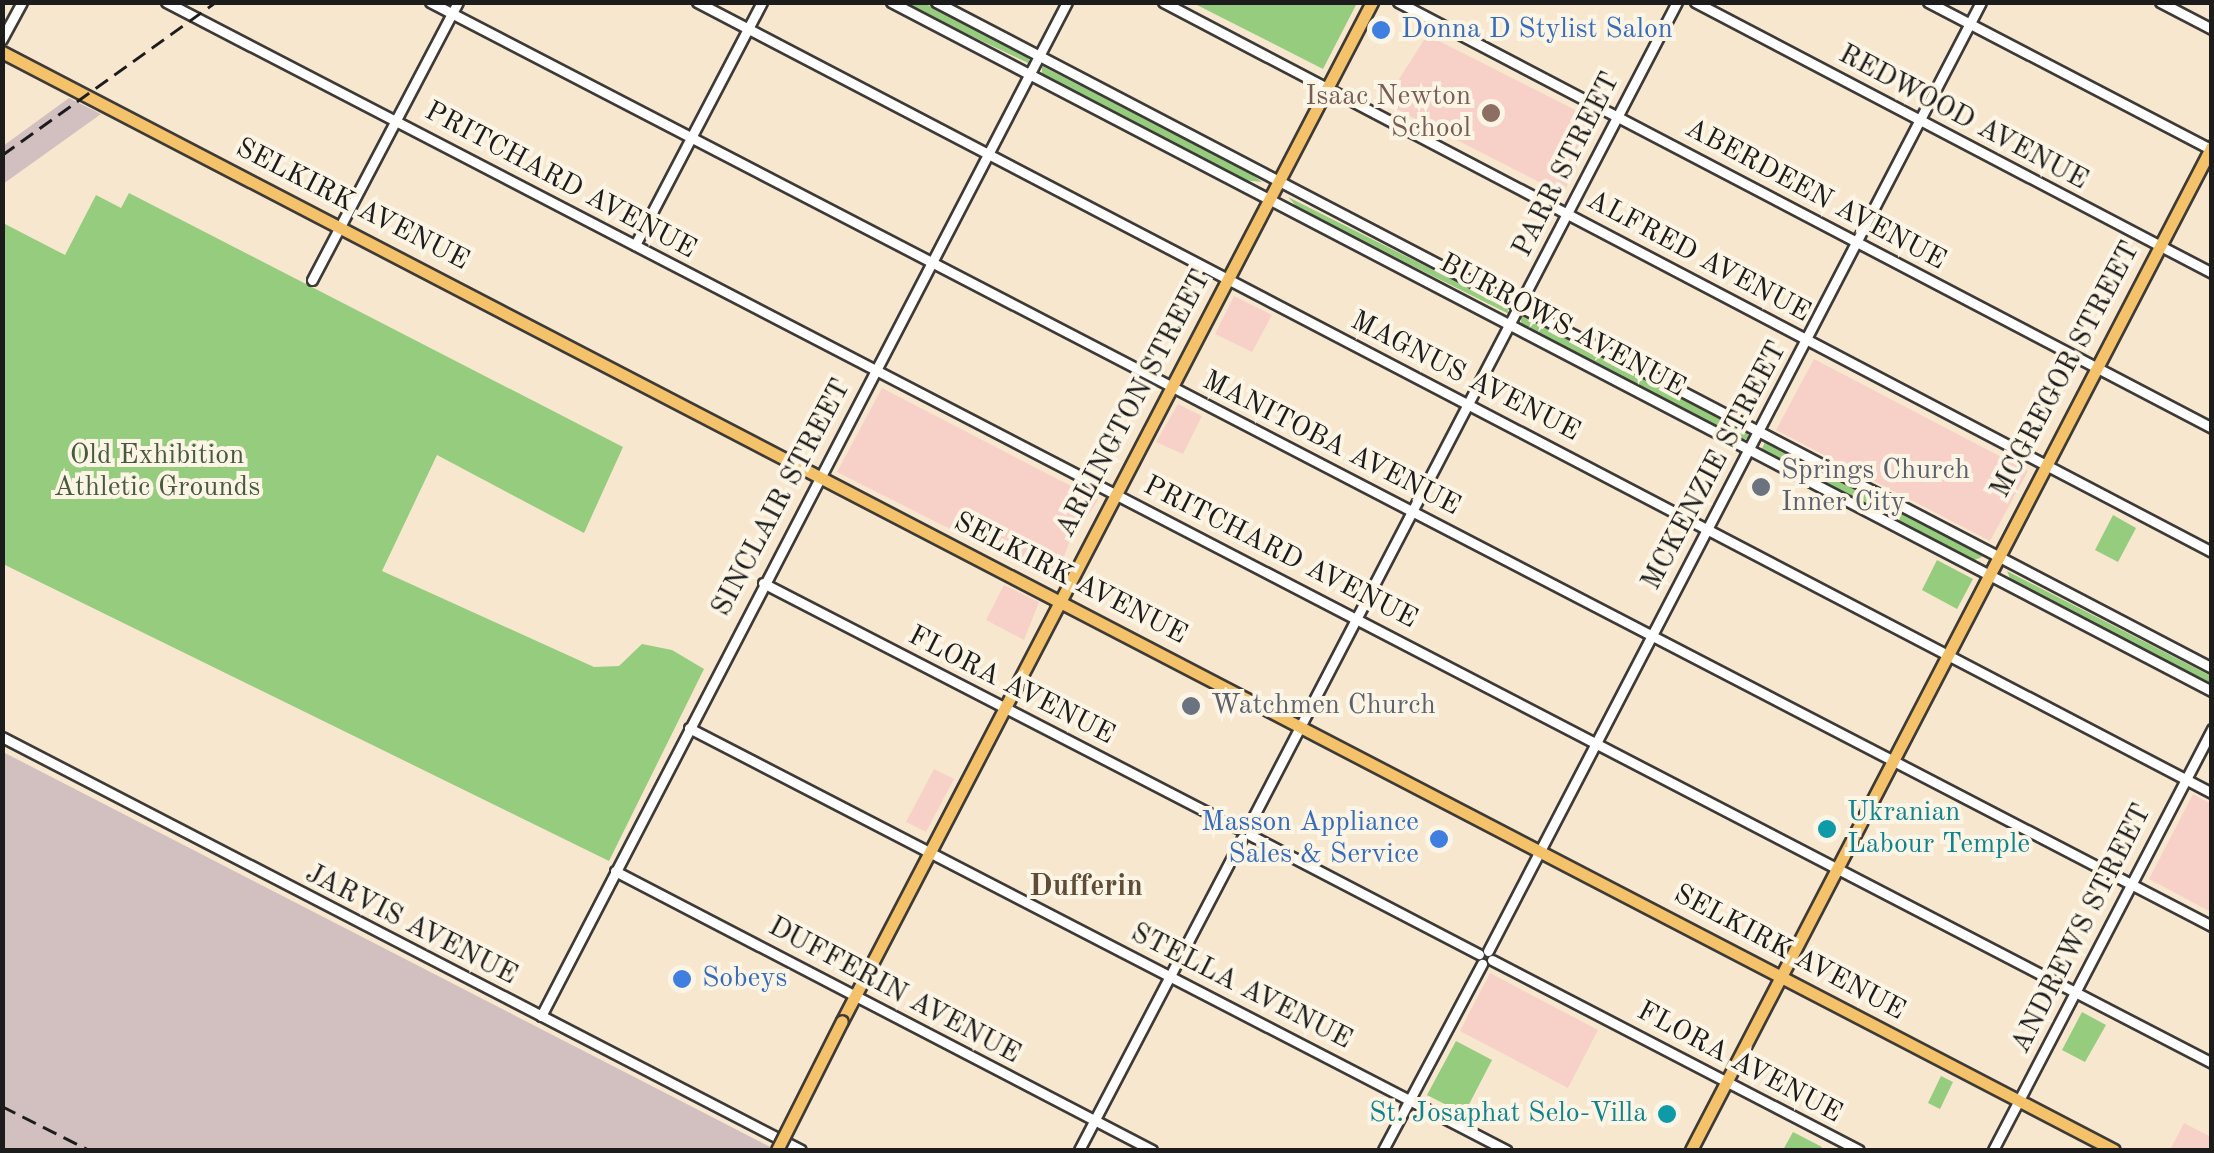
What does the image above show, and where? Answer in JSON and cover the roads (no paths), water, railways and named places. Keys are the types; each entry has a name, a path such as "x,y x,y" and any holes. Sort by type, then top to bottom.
{"main road":[{"name":"ARLINGTON STREET","path":"777,1150 1372,2"},
{"name":"SELKIRK AVENUE","path":"2,52 2114,1150"},
{"name":"MCGREGOR STREET","path":"1691,1150 1778,975 2211,148"}],"street":[{"path":"2,39 22,2"},
{"name":"PRITCHARD AVENUE","path":"166,2 2212,1063"},
{"name":"MANITOBA AVENUE","path":"430,2 2212,926"},
{"path":"312,280 458,2"},
{"name":"MAGNUS AVENUE","path":"697,2 2212,792"},
{"path":"635,245 762,2"},
{"name":"BURROWS AVENUE","path":"890,2 2212,691"},
{"name":"BURROWS AVENUE","path":"936,2 2212,668"},
{"name":"SINCLAIR STREET","path":"541,1016 1067,2"},
{"name":"ALFRED AVENUE","path":"1163,2 2212,552"},
{"name":"ABERDEEN AVENUE","path":"1398,2 2212,428"},
{"name":"PARR STREET","path":"1079,1150 1677,2"},
{"name":"REDWOOD AVENUE","path":"1694,2 2212,273"},
{"path":"1928,2 2211,148"},
{"name":"MCKENZIE STREET","path":"1383,1150 1981,2"},
{"path":"2160,2 2212,29"},
{"name":"FLORA AVENUE","path":"763,582 1859,1150"},
{"name":"STELLA AVENUE","path":"688,728 1506,1150"},
{"name":"ANDREWS STREET","path":"1993,1150 2212,729"},
{"name":"JARVIS AVENUE","path":"2,736 801,1150"},
{"name":"DUFFERIN AVENUE","path":"615,871 1152,1150"}],"railway":[{"path":"2,155 216,2"},
{"path":"2,1106 89,1150"}],"place":[{"name":"Donna D Stylist Salon","path":"1381,30"},
{"name":"Isaac Newton School","path":"1491,113"},
{"name":"Springs Church Inner City","path":"1761,487"},
{"name":"Watchmen Church","path":"1191,706"},
{"name":"Ukranian Labour Temple","path":"1827,829"},
{"name":"Masson Appliance Sales & Service","path":"1439,839"},
{"name":"Sobeys","path":"682,979"},
{"name":"St. Josaphat Selo-Villa","path":"1667,1114"}],"district":[{"name":"Dufferin","path":"1086,887"}],"park label":[{"name":"Old Exhibition Athletic Grounds","path":"157,472"}]}
